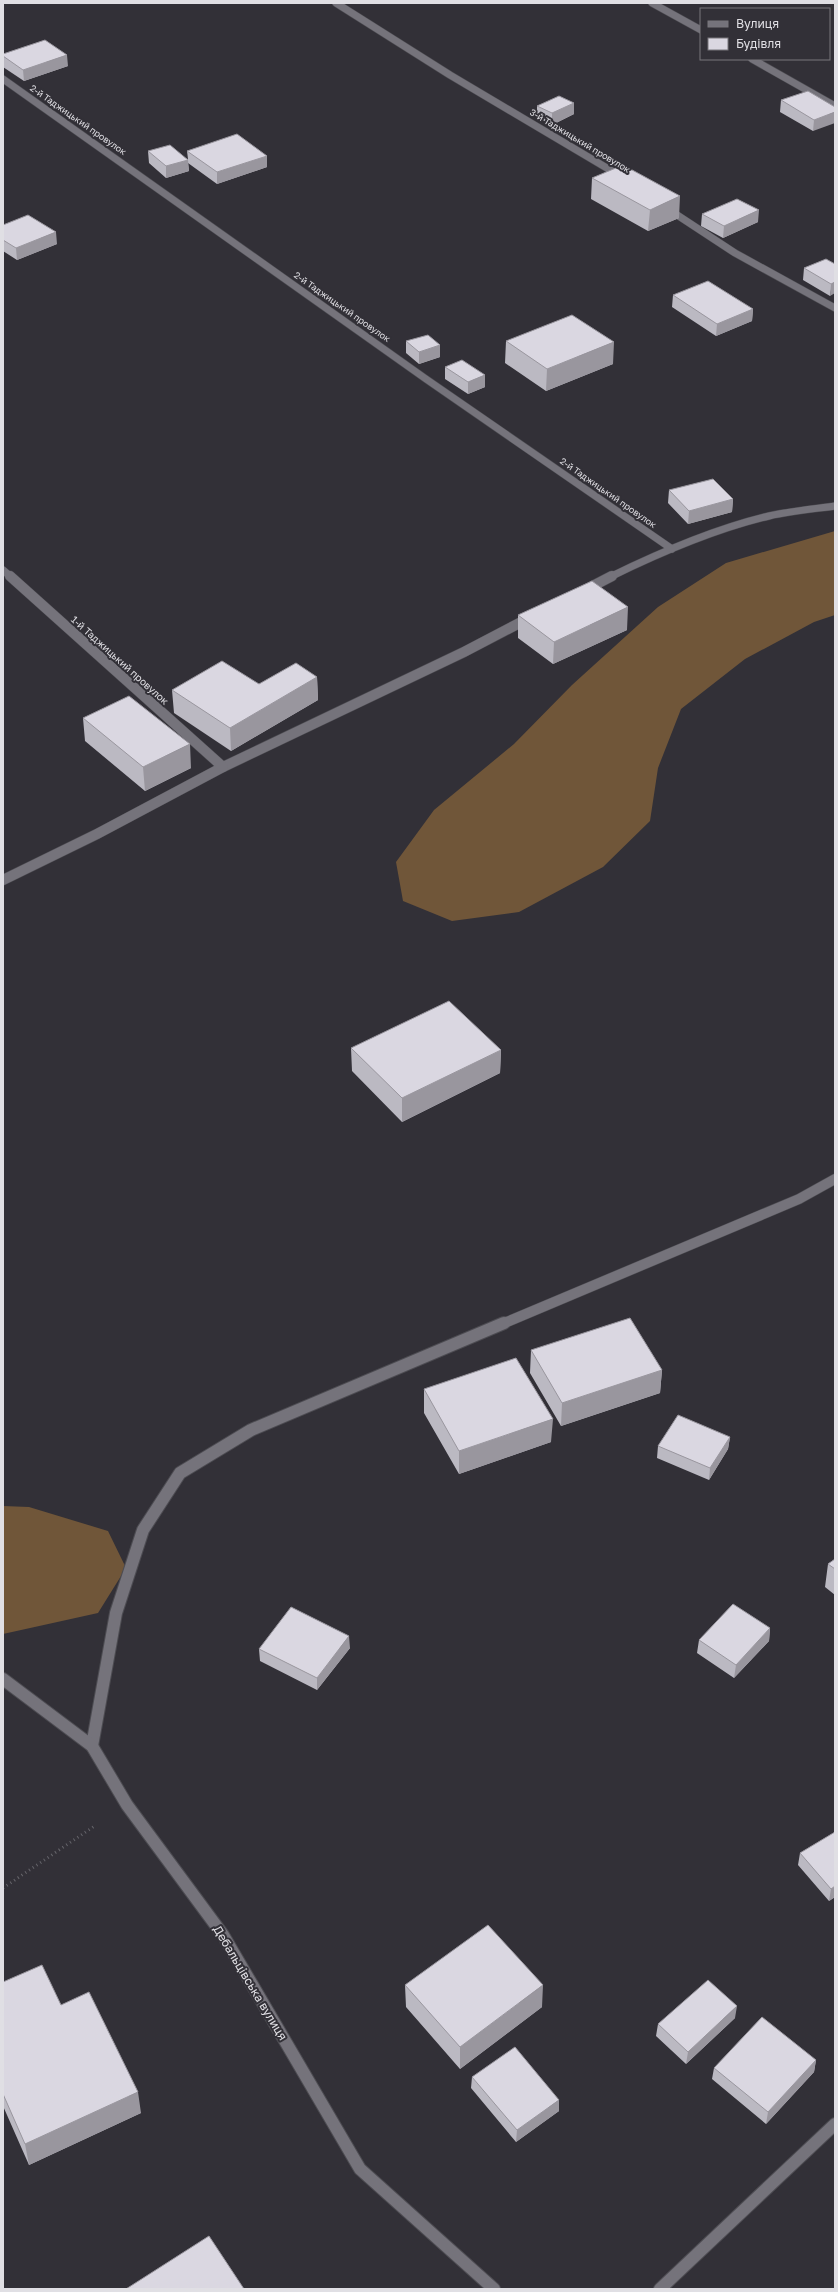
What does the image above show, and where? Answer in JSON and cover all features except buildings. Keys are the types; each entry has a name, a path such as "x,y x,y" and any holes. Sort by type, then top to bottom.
{"street":[{"name":"3-й Таджицький провулок","path":"336,3 450,75 599,162 631,184"},
{"path":"652,3 700,29"},
{"path":"754,60 835,106"},
{"name":"2-й Таджицький провулок","path":"3,79 426,379 672,549"},
{"path":"664,205 735,253 835,308"},
{"path":"576,594 632,565 672,549 760,518 835,506"},
{"name":"1-й Таджицький провулок","path":"3,570 223,767"},
{"path":"3,880 97,834 223,767 464,652 541,612"},
{"path":"92,1746 116,1613 143,1530 180,1473 251,1430 799,1200 835,1179"},
{"name":"Дебальцівська вулиця","path":"3,1679 92,1746 127,1805 223,1934 360,2169 494,2289"},
{"path":"660,2289 835,2124"}],"path":[{"path":"3,1888 127,1805"}],"shaded area":[{"path":"835,531 835,615 814,622 745,659 681,709 658,768 650,821 603,867 519,912 452,921 403,901 396,862 434,810 514,744 572,685 658,607 726,563"},
{"path":"3,1506 29,1507 108,1531 126,1568 98,1613 3,1634"}]}
